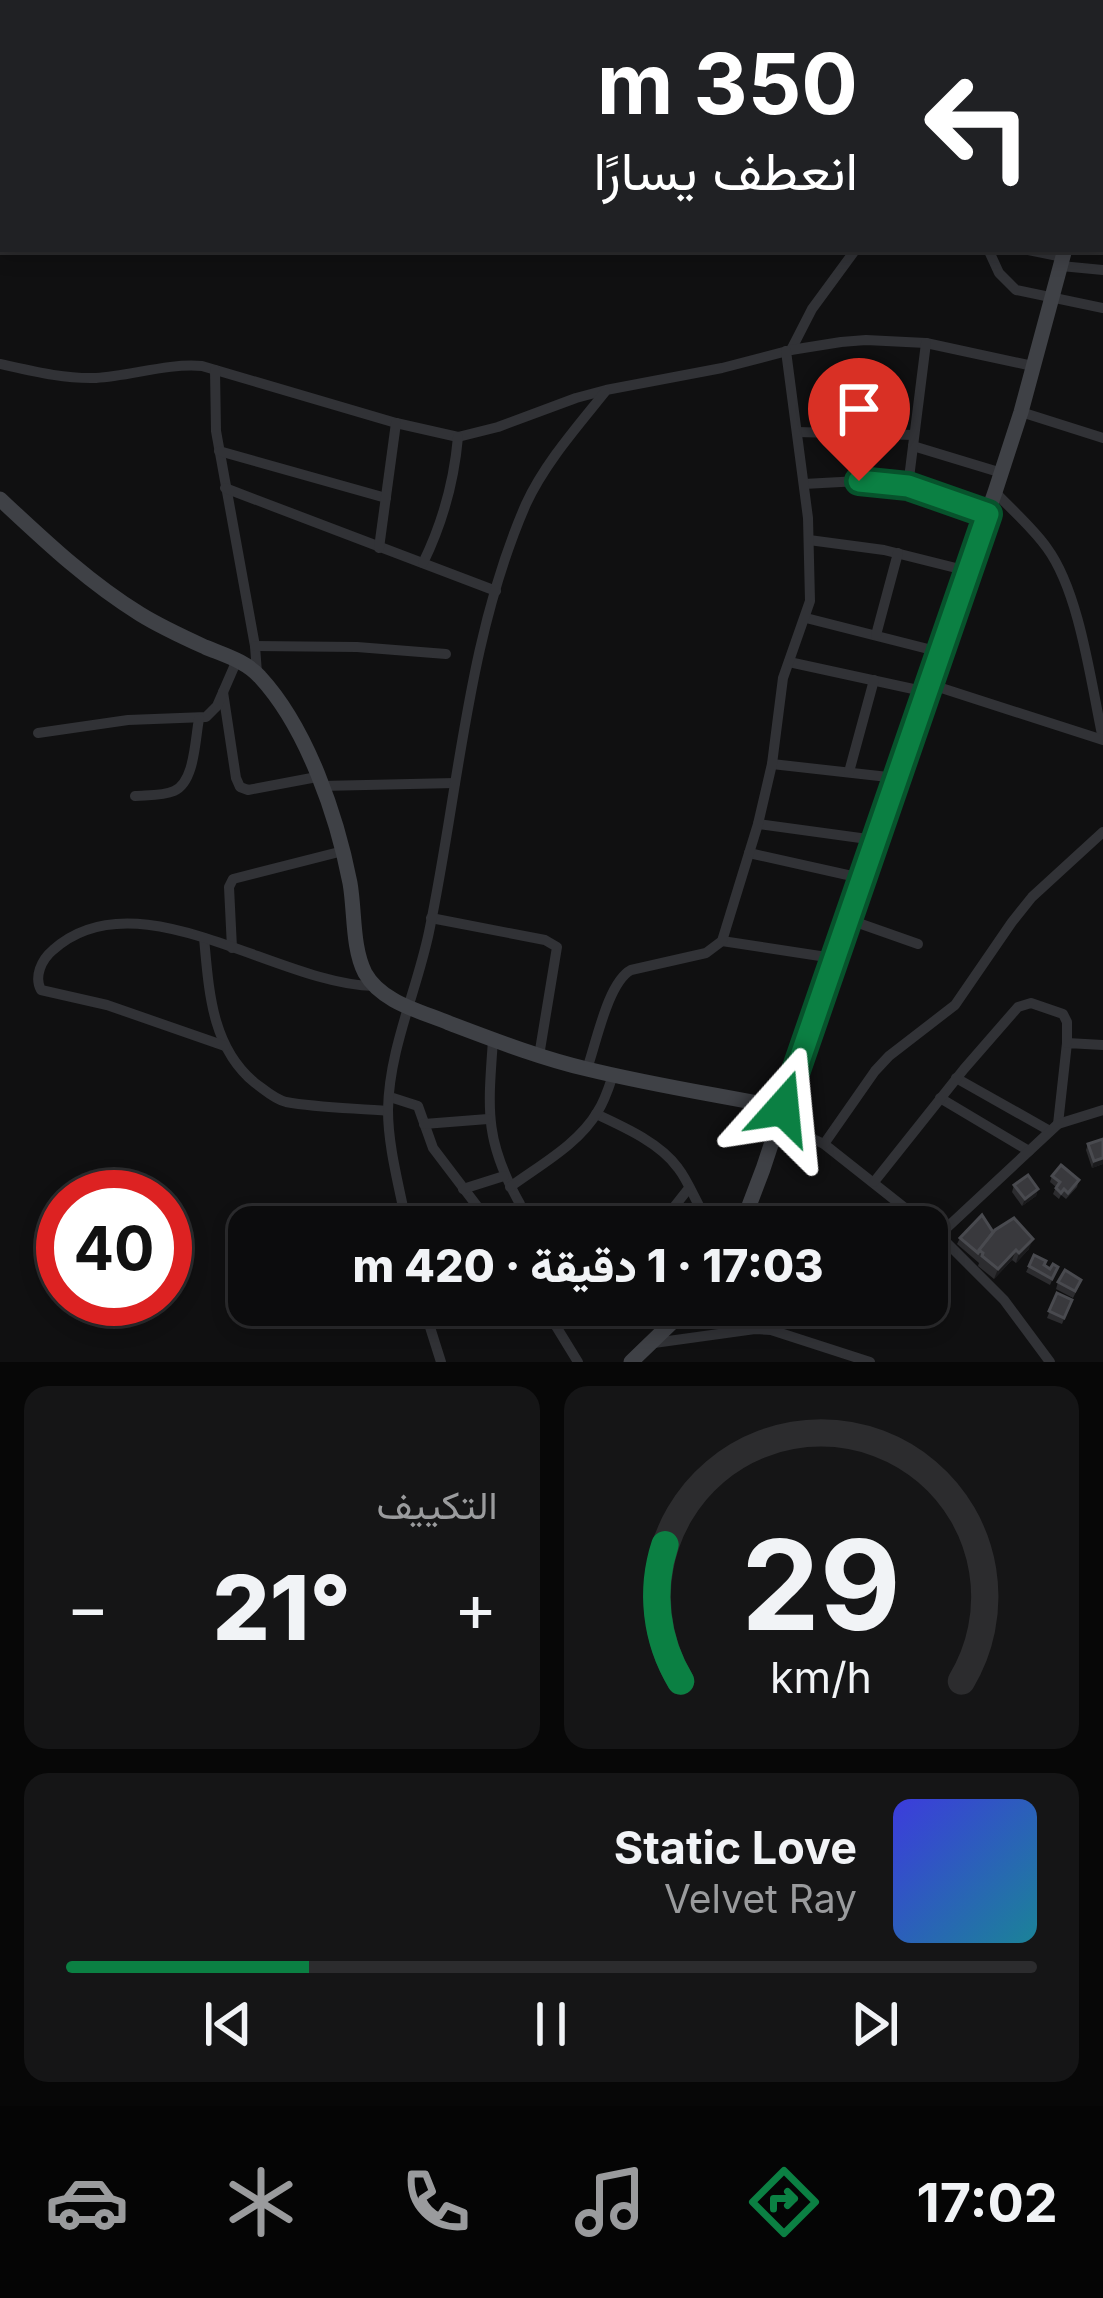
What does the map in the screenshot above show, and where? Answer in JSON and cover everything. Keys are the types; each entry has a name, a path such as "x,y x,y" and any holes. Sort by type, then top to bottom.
{"street":[{"path":"586,1070 622,975 706,953 722,941 758,824 772,764 779,698 812,585 788,351 812,308 854,252"},
{"path":"990,252 1007,284 1016,290 1103,308"},
{"path":"749,1206 1002,472 1063,257 1103,270"},
{"path":"0,364 72,378 202,366 458,437 606,390 788,351 866,340 926,343 1033,366"},
{"path":"908,486 926,343"},
{"path":"215,370 219,451 257,673"},
{"path":"404,1206 389,1104 395,1058 431,918 475,677 496,591 539,480 606,390"},
{"path":"1021,412 1103,438"},
{"path":"379,548 396,423"},
{"path":"797,432 913,441 1002,472"},
{"path":"423,563 445,512 458,437"},
{"path":"219,451 386,498"},
{"path":"804,484 859,481 908,486 988,514"},
{"path":"225,488 496,591"},
{"path":"789,662 928,688 1103,740 1062,574 1047,548 995,492"},
{"path":"0,499 107,593 182,636 237,660 257,673 282,704 301,737 343,851 364,971 384,994 539,1056 781,1116 903,1206"},
{"path":"809,540 858,545 968,571"},
{"path":"876,635 898,553"},
{"path":"806,618 940,652"},
{"path":"255,646 446,654"},
{"path":"38,733 128,720 199,719 211,714 237,660"},
{"path":"849,772 874,680"},
{"path":"223,692 240,787 319,781 455,783"},
{"path":"135,796 169,794 182,786 199,719"},
{"path":"772,764 896,778"},
{"path":"758,824 875,840"},
{"path":"824,1144 874,1071 955,1005 1032,897 1103,832"},
{"path":"232,948 229,887 233,878 343,851"},
{"path":"749,853 861,878"},
{"path":"431,918 557,946 539,1056"},
{"path":"847,919 919,944"},
{"path":"226,1046 106,1005 45,992 37,984 42,963 58,945 84,930 104,925 162,925 341,983 374,986"},
{"path":"204,938 211,1000 226,1046 249,1078 278,1099 416,1104 433,1148 476,1206"},
{"path":"722,941 833,958"},
{"path":"874,1182 1022,1004 1063,1015 1067,1022 1054,1128"},
{"path":"493,1040 488,1119 507,1182 520,1206"},
{"path":"1067,1043 1103,1045"},
{"path":"463,1189 507,1182 563,1149 596,1114 614,1075"},
{"path":"956,1078 1054,1128"},
{"path":"940,1098 1029,1151"},
{"path":"948,1227 1054,1128 1103,1111"},
{"path":"596,1114 676,1164 698,1206"},
{"path":"424,1124 488,1119"},
{"path":"675,1206 689,1188"},
{"path":"948,1244 1004,1300 1049,1362"},
{"path":"430,1326 441,1362"},
{"path":"556,1326 578,1362"},
{"path":"631,1362 670,1326"},
{"path":"654,1343 771,1330 870,1362"}],"building":[{"path":"1103,1139 1103,1158 1094,1161 1088,1144"},
{"path":"1061,1165 1079,1180 1068,1193 1056,1188 1060,1182 1052,1176"},
{"path":"1028,1175 1038,1189 1025,1199 1014,1185"},
{"path":"982,1215 993,1232 978,1253 960,1238"},
{"path":"1014,1218 1033,1239 998,1269 979,1250 995,1230"},
{"path":"1034,1255 1050,1269 1053,1264 1058,1267 1052,1279 1029,1266"},
{"path":"1065,1270 1081,1280 1075,1291 1058,1282"},
{"path":"1057,1293 1072,1300 1064,1318 1049,1311"}],"route":[{"path":"783,1108 988,514 908,486 859,481"}]}
